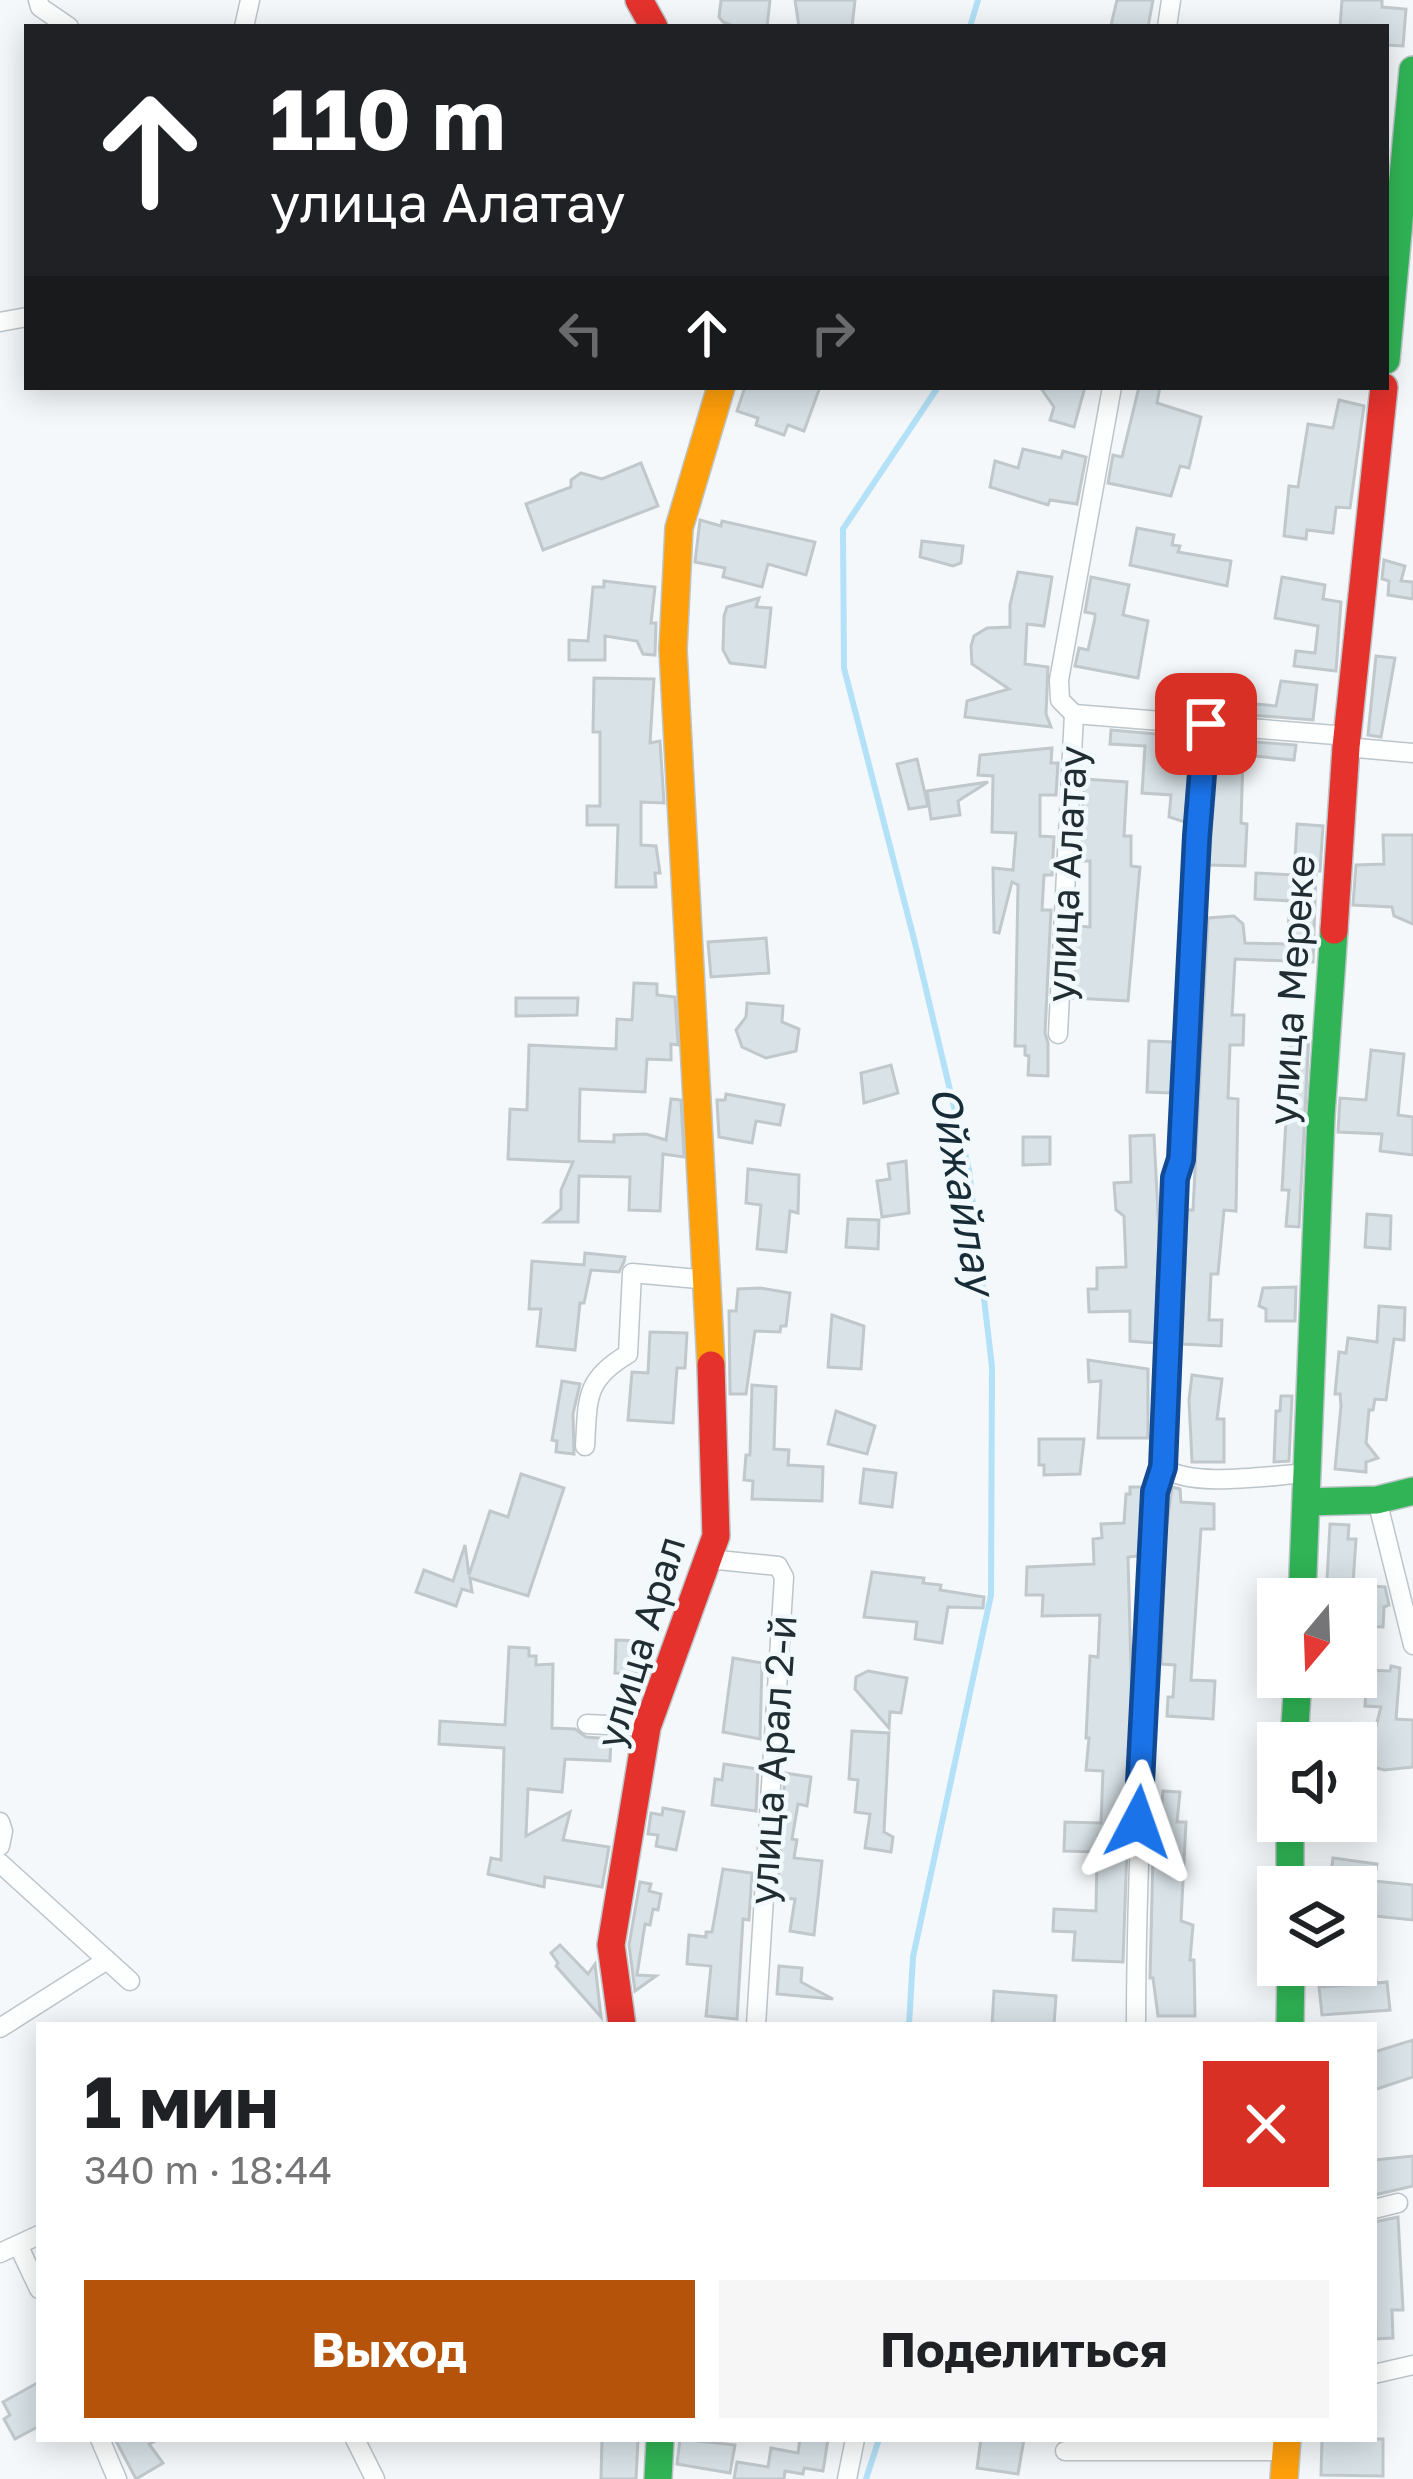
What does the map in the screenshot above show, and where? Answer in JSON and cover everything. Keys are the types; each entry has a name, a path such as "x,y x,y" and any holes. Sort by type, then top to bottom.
{"street":[{"path":"38,0 40,7 65,24"},
{"path":"1389,328 1413,70"},
{"name":"улица Арал","path":"622,2022 611,1945 647,1727 716,1536 709,1280 673,649 679,528 720,390"},
{"name":"улица Алатау","path":"1058,1034 1074,714 1060,700 1059,680 1111,390"},
{"name":"улица Мереке","path":"1303,1578 1321,1116 1347,742 1384,390"},
{"path":"1074,714 1206,724 1413,753"},
{"path":"1136,2022 1138,1822 1155,1492 1163,1467 1175,1178 1181,1159 1206,724"},
{"path":"584,1446 591,1388 599,1372 628,1354 632,1273 709,1280"},
{"path":"1163,1467 1193,1478 1308,1487 1377,1500 1413,1492"},
{"path":"1377,1500 1413,1645"},
{"name":"улица Арал 2-й","path":"708,1559 778,1566 784,1577 756,2022"},
{"path":"587,1724 647,1727"},
{"path":"0,1822 0,1846"},
{"path":"0,1863 130,1981"},
{"path":"0,2028 107,1960"},
{"path":"1290,2022 1291,1986"},
{"path":"1377,2208 1398,2203"},
{"path":"10,2250 36,2285"},
{"path":"1377,2373 1413,2365"},
{"path":"101,2442 116,2479"},
{"path":"356,2442 375,2479"},
{"path":"658,2479 660,2442"},
{"path":"847,2479 854,2442"},
{"path":"1065,2452 1286,2456"}],"building":[{"path":"721,0 770,0 767,24 728,24 719,17"},
{"path":"795,0 855,0 852,24 799,24"},
{"path":"1117,0 1153,0 1149,24 1111,24"},
{"path":"1342,0 1382,0 1382,7 1406,9 1403,46 1389,45 1389,24 1340,24"},
{"path":"744,390 819,390 804,431 788,425 784,435 756,425 758,418 737,411"},
{"path":"1042,390 1084,390 1074,427 1050,420 1054,407"},
{"path":"1138,390 1159,390 1157,403 1201,417 1189,468 1180,466 1171,496 1108,483 1113,455 1122,457"},
{"path":"1339,400 1364,406 1350,508 1336,507 1333,533 1307,530 1306,539 1284,536 1289,486 1298,487 1308,424 1333,428"},
{"path":"1023,449 1061,458 1063,451 1086,457 1077,504 1050,500 1048,505 990,487 995,461 1018,468"},
{"path":"641,463 658,506 543,550 526,504 571,487 571,480 581,473 602,479"},
{"path":"700,520 815,542 806,575 768,564 762,587 723,577 725,568 695,562"},
{"path":"1137,528 1174,535 1172,545 1180,546 1178,552 1231,561 1227,586 1130,565"},
{"path":"922,541 963,546 961,563 953,566 920,557"},
{"path":"1384,560 1405,566 1401,581 1413,582 1413,599 1388,595 1389,581 1382,579"},
{"path":"1018,572 1052,577 1044,626 1027,624 1025,664 1048,667 1046,714 1051,727 965,717 967,701 1009,689 972,664 971,646 974,636 987,628 1010,627"},
{"path":"1091,577 1129,585 1123,615 1148,621 1138,678 1075,666 1079,648 1088,650 1095,618 1085,612"},
{"path":"1282,577 1325,585 1323,599 1341,602 1336,671 1294,666 1296,651 1315,653 1318,626 1275,618"},
{"path":"604,581 655,587 651,623 656,623 655,655 643,654 637,641 605,636 605,660 569,660 569,640 588,641 593,587 604,587"},
{"path":"759,598 756,607 771,608 765,667 730,663 723,650 727,607"},
{"path":"1376,656 1395,658 1381,737 1368,735"},
{"path":"594,678 654,679 650,743 660,741 664,803 641,802 641,845 656,846 660,873 655,873 656,887 616,887 618,825 587,825 587,806 600,806"},
{"path":"1281,681 1317,685 1313,720 1177,709 1177,692 1187,692 1187,684 1237,688 1235,702 1276,706"},
{"path":"1111,730 1191,737 1185,822 1169,817 1171,795 1142,793 1145,746 1110,744"},
{"path":"1218,739 1296,745 1294,760 1243,755 1245,866 1209,865"},
{"path":"1052,748 1051,763 1058,763 1056,795 1040,795 1040,836 1054,837 1052,875 1044,875 1042,910 1051,910 1045,1033 1048,1076 1028,1075 1025,1046 1015,1046 1018,885 1012,882 999,933 994,932 993,868 1013,870 1016,833 992,832 993,776 978,775 980,755"},
{"path":"917,759 928,806 909,809 897,764"},
{"path":"1084,779 1127,782 1124,836 1131,836 1131,866 1140,867 1128,1001 1073,998 1077,926 1090,927 1090,861 1080,861"},
{"path":"988,782 958,801 960,815 931,819 927,791"},
{"path":"1297,824 1323,826 1320,871 1316,871 1313,962 1235,959 1232,1015 1244,1015 1243,1045 1230,1045 1228,1098 1238,1099 1236,1211 1224,1210 1218,1274 1211,1274 1209,1320 1222,1320 1221,1346 1182,1344 1208,918 1234,916 1243,924 1245,943 1287,944 1290,901 1255,899 1256,873 1294,875"},
{"path":"1383,835 1413,835 1413,924 1394,916 1392,907 1353,905 1356,865 1384,864"},
{"path":"766,938 769,973 711,977 708,942"},
{"path":"634,983 657,984 657,995 675,997 678,1045 671,1044 671,1060 647,1059 645,1092 580,1089 579,1141 614,1142 614,1135 646,1134 666,1140 671,1099 681,1100 684,1157 663,1154 660,1211 629,1210 630,1177 579,1176 578,1222 545,1222 561,1209 561,1190 573,1162 508,1159 510,1109 527,1110 529,1045 616,1049 617,1019 632,1020"},
{"path":"516,998 578,998 577,1015 516,1016"},
{"path":"747,1003 783,1006 782,1022 799,1029 796,1051 766,1058 742,1047 736,1030 746,1017"},
{"path":"1291,1033 1309,1034 1299,1227 1286,1226 1289,1190 1282,1190"},
{"path":"1149,1041 1173,1042 1171,1093 1147,1092"},
{"path":"1371,1050 1404,1054 1398,1115 1413,1117 1413,1155 1380,1151 1382,1134 1338,1132 1340,1098 1366,1100"},
{"path":"891,1065 898,1093 864,1103 861,1073"},
{"path":"726,1094 784,1105 780,1125 756,1121 752,1143 719,1137 717,1100 725,1100"},
{"path":"1154,1135 1159,1234 1155,1343 1130,1341 1130,1311 1089,1312 1088,1289 1097,1289 1097,1268 1126,1267 1124,1216 1116,1210 1114,1183 1131,1182 1130,1136"},
{"path":"1023,1137 1050,1137 1050,1164 1023,1165"},
{"path":"906,1161 909,1213 882,1217 877,1181 890,1179 888,1164"},
{"path":"748,1169 799,1175 798,1213 790,1211 786,1252 757,1249 761,1205 746,1203"},
{"path":"1367,1214 1391,1216 1390,1249 1365,1247"},
{"path":"848,1219 879,1220 878,1249 846,1247"},
{"path":"585,1253 625,1257 619,1272 591,1270 584,1303 580,1303 575,1350 537,1346 541,1309 529,1309 532,1261 584,1265"},
{"path":"1296,1287 1295,1321 1266,1321 1266,1309 1259,1306 1263,1288"},
{"path":"738,1289 790,1293 786,1326 780,1332 755,1331 746,1394 730,1394 729,1311 736,1311"},
{"path":"1379,1306 1405,1308 1404,1340 1394,1339 1386,1400 1375,1399 1369,1410 1366,1443 1378,1458 1366,1462 1366,1472 1335,1469 1341,1406 1340,1394 1335,1394 1339,1352 1346,1353 1348,1338 1377,1342"},
{"path":"832,1315 864,1326 861,1369 828,1367"},
{"path":"650,1332 687,1333 685,1368 677,1368 673,1423 628,1420 632,1372 648,1373"},
{"path":"1088,1360 1148,1369 1148,1438 1098,1438 1101,1381 1089,1382"},
{"path":"1192,1375 1222,1379 1217,1419 1224,1419 1224,1462 1192,1462"},
{"path":"562,1381 580,1384 573,1414 574,1454 556,1452 557,1441 552,1440"},
{"path":"752,1385 776,1387 774,1449 789,1450 788,1465 823,1467 822,1501 752,1499 753,1481 744,1480 746,1455 750,1455"},
{"path":"1281,1396 1292,1396 1289,1461 1274,1462 1276,1411 1280,1411"},
{"path":"836,1411 875,1426 867,1454 828,1444"},
{"path":"1039,1439 1084,1439 1080,1474 1044,1475"},
{"path":"864,1469 896,1473 892,1507 860,1503"},
{"path":"521,1474 564,1488 528,1596 470,1578 472,1592 462,1589 456,1606 416,1592 424,1570 453,1581 465,1545 469,1575 490,1511 508,1517"},
{"path":"1130,1487 1144,1487 1138,1556 1128,1557 1132,1707 1123,1962 1073,1960 1075,1932 1053,1931 1054,1909 1096,1911 1097,1852 1064,1851 1065,1822 1101,1823 1103,1771 1086,1770 1090,1656 1098,1657 1100,1615 1042,1616 1043,1595 1026,1595 1027,1567 1094,1564 1093,1539 1102,1538 1101,1524 1124,1523"},
{"path":"1172,1487 1180,1489 1181,1502 1214,1504 1214,1529 1201,1529 1191,1680 1215,1681 1213,1719 1167,1716 1175,1665 1161,1664"},
{"path":"1330,1524 1349,1525 1348,1539 1356,1539 1353,1578 1327,1578"},
{"path":"872,1572 924,1578 923,1583 941,1585 940,1590 984,1597 983,1608 948,1607 942,1643 915,1639 917,1622 864,1617"},
{"path":"1377,1586 1385,1587 1389,1605 1384,1607 1383,1627 1377,1627"},
{"path":"616,1640 641,1641 639,1674 615,1673"},
{"path":"509,1647 529,1648 536,1665 553,1664 552,1728 611,1739 610,1761 565,1759 562,1792 528,1789 526,1836 570,1812 563,1840 609,1847 602,1887 545,1877 544,1887 488,1874 491,1858 501,1860 504,1748 439,1744 440,1721 505,1725"},
{"path":"733,1658 762,1663 760,1739 723,1732"},
{"path":"1391,1666 1400,1668 1396,1719 1413,1720 1413,1767 1384,1770 1377,1768 1381,1707 1365,1706 1365,1698 1377,1698 1377,1670 1390,1671"},
{"path":"868,1671 907,1678 901,1713 890,1712 889,1728 855,1689 856,1677"},
{"path":"852,1731 889,1733 884,1832 893,1837 891,1852 865,1848 870,1814 855,1812 858,1780 849,1779"},
{"path":"724,1764 758,1769 756,1811 712,1805 715,1779 722,1780"},
{"path":"785,1773 811,1777 807,1806 798,1804 792,1839 797,1840 794,1858 822,1861 814,1935 790,1931 795,1899 777,1898"},
{"path":"1163,1791 1180,1792 1177,1822 1186,1822 1181,1921 1193,1925 1190,1960 1194,1960 1195,2016 1158,2016 1150,1978 1154,1812 1161,1813"},
{"path":"663,1808 684,1812 676,1850 656,1846 658,1835 648,1834 651,1813 662,1815"},
{"path":"1333,1858 1377,1864 1377,1866 1332,1866"},
{"path":"723,1869 752,1873 749,1920 743,1919 737,2019 706,2016 711,1966 687,1964 689,1935 706,1937 706,1932 712,1932"},
{"path":"1377,1881 1413,1885 1413,1920 1377,1916"},
{"path":"640,1882 651,1884 649,1891 661,1894 650,1925 645,1924 637,1975 656,1976 635,1991 629,1945"},
{"path":"560,1945 588,1974 595,1964 601,2017 556,1966 551,1953"},
{"path":"779,1966 802,1968 801,1982 833,1999 777,1994"},
{"path":"1387,1982 1390,2010 1322,2015 1319,1987"},
{"path":"994,1991 1056,1996 1054,2022 992,2022"},
{"path":"1413,2040 1413,2077 1377,2089 1377,2051"},
{"path":"1413,2156 1413,2186 1377,2194 1377,2160"},
{"path":"1398,2217 1403,2310 1392,2310 1393,2338 1377,2339 1377,2221"},
{"path":"36,2384 36,2428 15,2439 4,2419 10,2415 3,2402"},
{"path":"1383,2439 1383,2476 1321,2475 1322,2442"},
{"path":"117,2442 153,2442 149,2444 163,2463 136,2479"},
{"path":"602,2442 638,2442 636,2479 601,2479"},
{"path":"680,2442 735,2445 730,2473 677,2464"},
{"path":"800,2442 828,2442 823,2471 804,2468 803,2474 785,2471 784,2479 734,2479 737,2462 768,2467 771,2448 798,2453"},
{"path":"981,2442 1023,2442 1018,2474 977,2468"}],"waterway":[{"name":"Ойжайлау","path":"971,24 978,0"},
{"name":"Ойжайлау","path":"909,2022 913,1957 991,1595 992,1367 969,1170 844,668 843,529 936,390"},
{"name":"Ойжайлау","path":"866,2479 878,2442"}],"traffic: fast":[{"path":"1389,328 1413,70"},
{"path":"1303,1578 1321,1116 1334,930"},
{"path":"1307,1502 1377,1500 1413,1491"},
{"path":"1295,1722 1297,1698"},
{"path":"1290,1842 1290,1866"},
{"path":"1290,2022 1291,1986"},
{"path":"658,2479 660,2442"}],"traffic: slow":[{"path":"711,1365 673,649 679,528 720,390"},
{"path":"1284,2479 1287,2442"}],"traffic: jam":[{"path":"639,0 652,24"},
{"path":"1334,930 1346,747 1384,390"},
{"path":"622,2022 611,1945 647,1727 716,1536 711,1365"}],"route":[{"path":"1138,1822 1206,724"}]}
